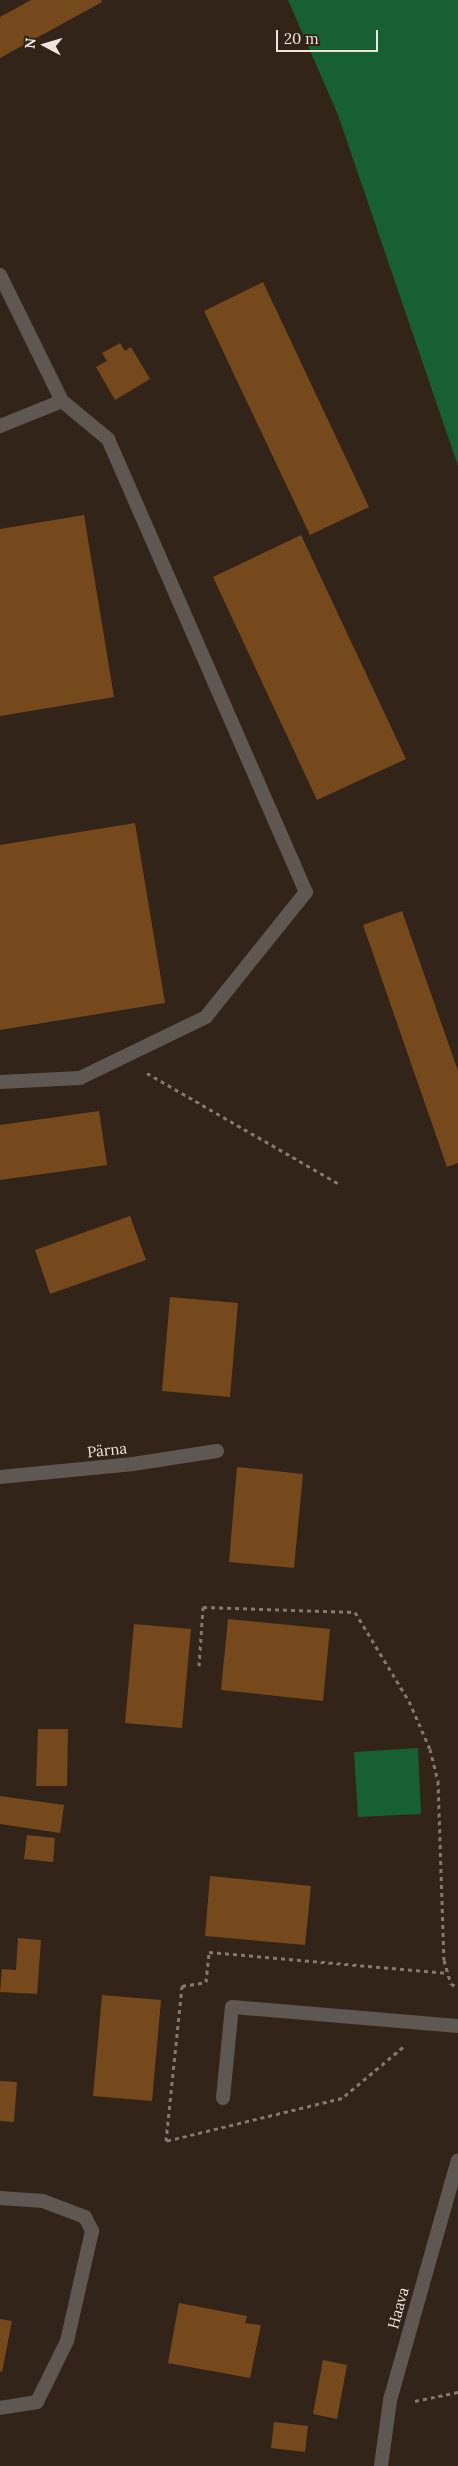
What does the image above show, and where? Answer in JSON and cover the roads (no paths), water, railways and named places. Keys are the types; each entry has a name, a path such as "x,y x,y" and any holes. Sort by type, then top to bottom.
{"street":[{"path":"0,275 62,401 108,439 306,892 206,1017 80,1078 0,1082"},
{"path":"0,426 62,401"},
{"name":"Pärna","path":"0,1477 133,1464 217,1451"},
{"path":"223,2098 232,2007 458,2026"},
{"name":"Haava","path":"381,2466 390,2400 458,2160"},
{"path":"0,2198 43,2201 85,2217 92,2231 68,2342 37,2402 0,2408"}]}
